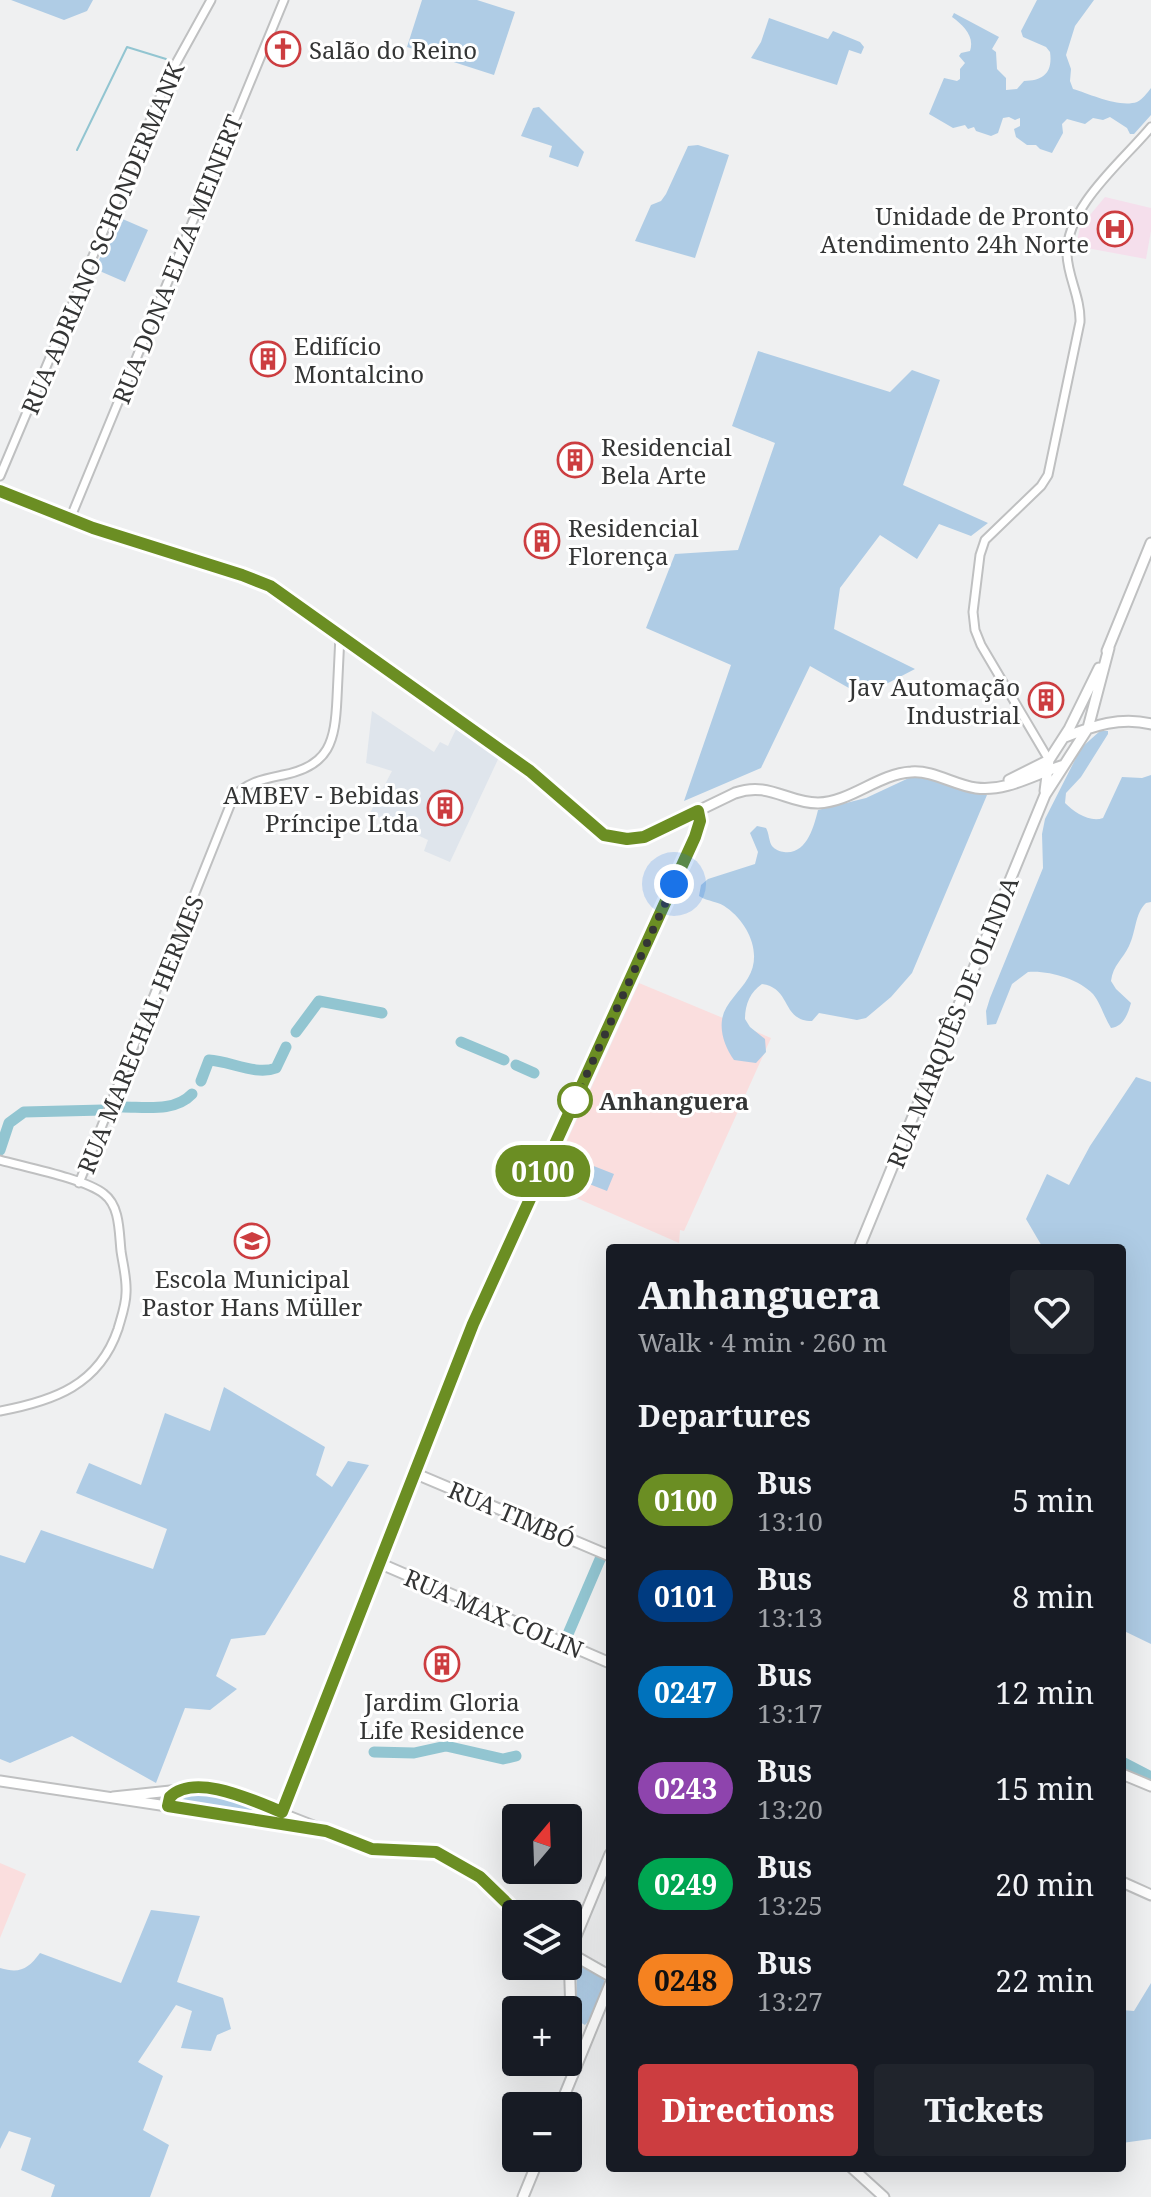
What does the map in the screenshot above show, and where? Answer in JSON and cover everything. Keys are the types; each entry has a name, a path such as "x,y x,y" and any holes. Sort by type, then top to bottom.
{"main road":[{"path":"0,491 70,519 262,582 294,601 530,771 604,835 627,839 644,837 749,789 767,789 814,803 830,801 910,772 926,773 970,787 995,788 1027,779 1048,765"},
{"name":"RUA MARQUÊS DE OLINDA","path":"1045,795 1048,765 1109,648 1151,543"},
{"name":"RUA MARQUÊS DE OLINDA","path":"861,1244 1045,795 1088,728 1109,648"},
{"path":"1093,708 1099,719 1151,724"},
{"path":"1064,738 1088,728 1117,722"},
{"path":"1064,738 1075,739 1078,744 1093,731 1117,722"},
{"path":"995,788 1048,765 1064,765"},
{"path":"1027,779 1037,784 1045,795"},
{"path":"282,1812 473,1324 695,837 700,821 698,811"},
{"name":"RUA TIMBÓ","path":"414,1473 606,1554"},
{"name":"RUA MAX COLIN","path":"379,1563 606,1661"},
{"path":"1126,1776 1151,1786"},
{"path":"0,1781 326,1831"},
{"path":"113,1797 217,1789 372,1849 421,1850 444,1855 480,1877 504,1900"},
{"path":"168,1806 170,1797 180,1790"},
{"path":"251,1818 260,1811 258,1803"},
{"path":"582,1922 606,1864"},
{"path":"1126,1884 1151,1895"},
{"path":"582,1960 606,1974"},
{"path":"582,2053 606,1994"},
{"path":"582,2025 587,2026 596,2019"},
{"path":"523,2197 533,2172"},
{"path":"856,2172 884,2197"}],"street":[{"name":"RUA DONA ELZA MEINERT","path":"70,519 284,0"},
{"name":"RUA ADRIANO SCHONDERMANK","path":"0,476 169,76 210,1"},
{"path":"1048,765 1039,743 975,630 973,604 980,555 989,535 1041,486 1048,475 1080,322 1068,263 1071,229 1084,205 1151,127"},
{"name":"RUA MARECHAL HERMES","path":"0,1411 40,1403 83,1380 104,1358 118,1327 126,1291 115,1209 104,1193 79,1183 233,798 257,781 306,770 320,760 331,744 336,720 340,635"},
{"path":"1039,743 1056,747"},
{"path":"0,1160 79,1183"}],"shaded area":[{"path":"11,0 93,0 87,11 64,20"},
{"path":"422,0 477,0 515,12 494,75 407,47"},
{"path":"1037,0 1094,0 1075,26 1066,55 1071,69 1070,81 1073,89 1122,103 1137,102 1151,88 1151,115 1134,134 1110,117 1103,120 1093,118 1085,124 1067,119 1062,124 1063,133 1052,153 1036,145 1027,145 1016,137 1014,129 1020,126 1020,118 1003,118 998,133 991,136 976,131 974,127 968,129 965,125 953,128 929,114 944,78 960,79 960,69 965,63 959,56 970,51 971,40 964,27 952,17 954,13 999,37 992,49 996,52 997,69 1006,78 1006,90 1017,89 1024,81 1045,74 1050,65 1050,52 1046,47 1023,37 1021,31"},
{"path":"769,18 828,39 833,31 860,42 864,47 861,54 849,50 837,85 751,58 761,42"},
{"path":"539,107 584,152 578,167 549,157 552,146 521,136 533,108"},
{"path":"698,145 729,155 695,258 635,241 651,205 661,201 666,194 688,146"},
{"name":"Unidade de Pronto Atendimento 24h Norte","path":"1105,197 1151,208 1146,259 1076,246 1080,227"},
{"path":"118,217 148,230 125,282 95,269"},
{"path":"758,351 890,392 912,370 940,380 903,485 988,523 971,536 939,524 917,559 880,535 840,588 834,629 915,669 863,696 810,666 761,768 684,801 731,665 646,628 675,554 738,550 775,443 732,426"},
{"path":"372,711 434,752 440,742 448,746 457,727 500,755 450,862 424,851 428,840 370,813 392,771 366,763"},
{"path":"1100,731 1108,731 1108,734 1081,777 1066,793 1065,803 1088,818 1103,818 1122,777 1151,775 1151,902 1146,903 1140,912 1127,951 1111,981 1131,1003 1128,1011 1122,1023 1111,1028 1096,998 1080,984 1045,972 1028,972 1012,984 996,1024 987,1025 986,1011 990,998 1043,868 1045,819 1081,748"},
{"path":"911,777 987,795 912,973 891,997 866,1018 857,1020 819,1013 812,1021 802,1020 790,1010 778,991 762,984 749,999 745,1019 765,1039 766,1052 756,1063 734,1060 724,1041 722,1020 752,969 753,949 747,930 735,914 699,896 701,885 708,879 755,864 758,852 750,833 757,826 766,828 774,848 792,852 808,838 818,810 866,798"},
{"path":"639,983 771,1038 684,1231 680,1230 679,1243 549,1186"},
{"path":"1136,1077 1151,1082 1151,1644 1126,1632 1126,1244 1041,1244 1026,1219 1047,1174 1069,1185 1090,1146"},
{"path":"586,1163 614,1174 607,1191 579,1180"},
{"path":"224,1387 325,1447 316,1475 332,1487 348,1461 369,1465 265,1635 231,1639 216,1676 237,1689 210,1710 185,1708 156,1783 72,1736 10,1763 0,1759 0,1555 25,1563 41,1530 153,1569 167,1529 76,1493 89,1463 141,1485 165,1413 210,1431"},
{"path":"212,1791 254,1808 251,1811 174,1799 176,1795"},
{"path":"0,1863 26,1874 0,1938"},
{"path":"151,1910 200,1916 177,1982 223,1998 231,2029 217,2035 211,2051 181,2048 192,2011 176,2005 138,2062 163,2076 143,2130 169,2145 150,2197 51,2197 55,2185 21,2170 31,2138 9,2131 0,2149 0,1968 23,1969 40,1953 121,1983"},
{"path":"582,1965 604,1978 599,2003 585,2025 582,2023 582,1996 576,1996 577,1980 582,1980"},
{"path":"1151,1983 1151,2139 1126,2142 1126,2010 1134,2011"}],"waterway":[{"path":"77,150 127,47 166,59"},
{"path":"296,1032 319,1001 382,1013"},
{"path":"461,1042 504,1060"},
{"path":"201,1081 209,1060 268,1070 276,1068 286,1047"},
{"path":"516,1065 534,1073"},
{"path":"123,1107 169,1106 192,1094"},
{"path":"0,1150 9,1123 24,1112 103,1110"},
{"path":"568,1634 601,1557"},
{"path":"374,1752 414,1753 446,1746 503,1759 516,1756"},
{"path":"1126,1764 1151,1777"}],"bus line":[{"name":"0100","path":"0,491 93,528 270,586 530,771 604,835 627,839 644,837 698,811 700,821 695,837 473,1324 282,1812 207,1788 173,1793 168,1806 326,1831 372,1849 436,1852 480,1877 506,1900"}],"place":[{"name":"Salão do Reino","path":"283,49"},
{"name":"Unidade de Pronto Atendimento 24h Norte","path":"1115,229"},
{"name":"Edifício Montalcino","path":"268,359"},
{"name":"Residencial Bela Arte","path":"575,460"},
{"name":"Residencial Florença","path":"542,541"},
{"name":"Jav Automação Industrial","path":"1046,700"},
{"name":"AMBEV - Bebidas Príncipe Ltda","path":"445,808"},
{"name":"Anhanguera","path":"575,1100"},
{"name":"Escola Municipal Pastor Hans Müller","path":"252,1241"},
{"name":"Jardim Gloria Life Residence","path":"442,1664"}],"route":[{"path":"575,1100 674,884"}]}
